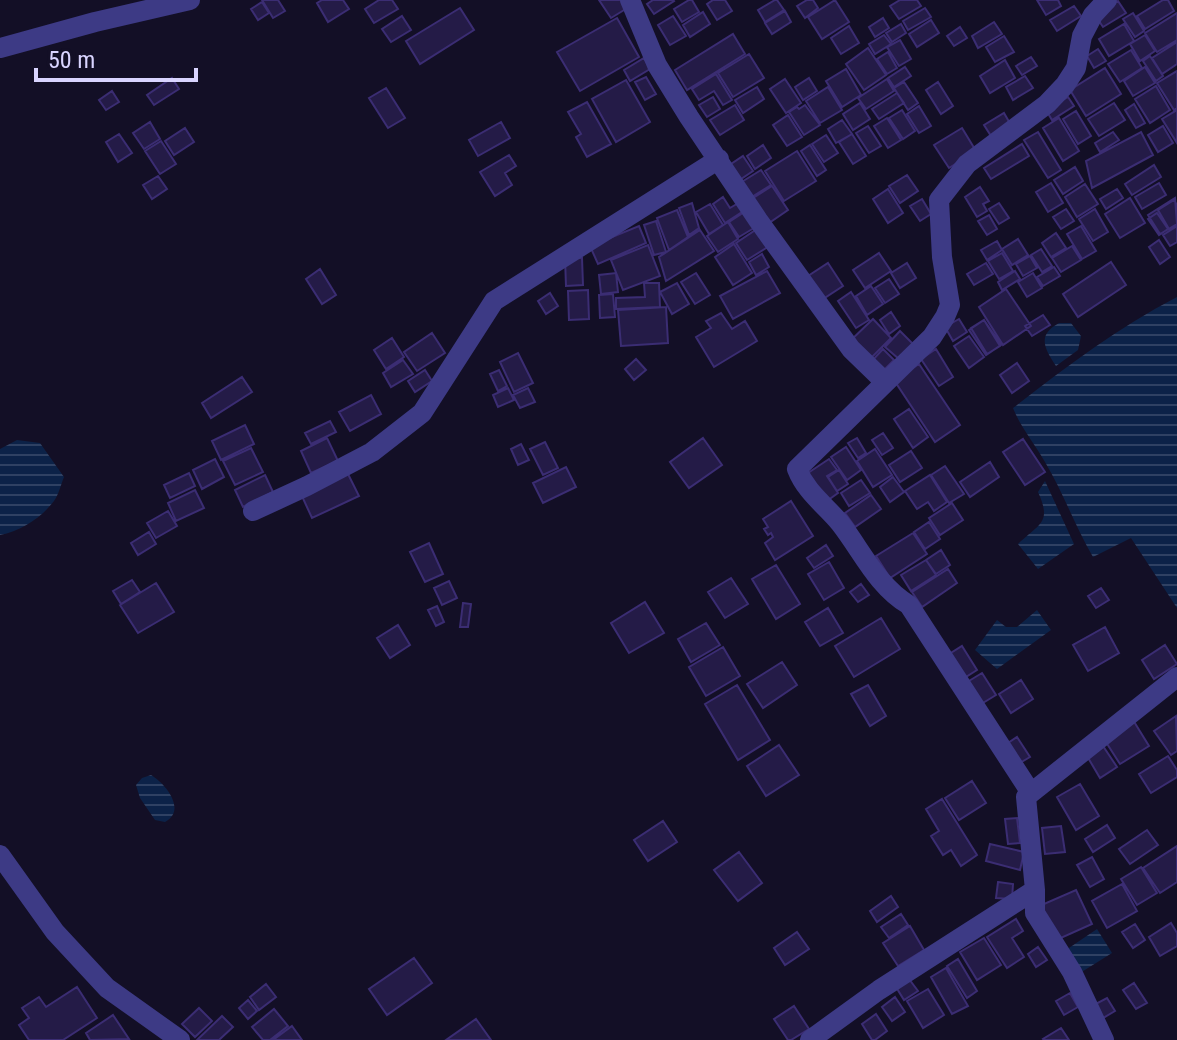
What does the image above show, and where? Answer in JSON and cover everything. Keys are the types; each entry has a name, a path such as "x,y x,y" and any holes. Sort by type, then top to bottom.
{"street":[{"path":"0,48 190,0"},
{"path":"630,0 657,65 689,117 851,349 885,382"},
{"path":"1031,793 909,605 877,577 839,523 802,481 797,469 932,337 950,305 942,257 939,200 967,164 1047,104 1065,85 1076,68 1082,36 1093,15 1107,0"},
{"path":"253,511 372,452 422,413 494,301 719,159"},
{"path":"1104,1040 1072,972 1035,913 1033,855 1026,797 1177,677"},
{"path":"0,855 55,932 107,988 180,1040"},
{"path":"818,1037 938,951 1035,890"}],"water":[{"path":"1177,297 1177,608 1131,538 1093,557 1051,473 1013,408 1113,335"},
{"path":"1059,323 1071,323 1081,336 1078,350 1056,366 1048,353 1045,337"},
{"path":"17,440 40,443 64,477 56,498 43,513 23,527 0,535 0,449"},
{"path":"1045,481 1074,544 1038,569 1018,544 1042,522 1044,510 1038,492"},
{"path":"1037,610 1051,630 997,669 975,650 997,620 1006,627 1017,627"},
{"path":"151,775 163,784 172,797 174,811 165,822 155,820 140,798 136,785 142,778"},
{"path":"1097,929 1112,953 1080,973 1066,950"}],"building":[{"path":"262,0 278,0 285,11 273,18"},
{"path":"322,0 343,0 349,9 328,22 317,3"},
{"path":"379,0 392,0 398,9 374,23 365,9"},
{"path":"599,0 625,0 629,7 611,18"},
{"path":"653,0 674,1 654,14 647,4"},
{"path":"689,0 699,12 682,22 674,9"},
{"path":"713,0 725,0 732,11 717,20 707,4"},
{"path":"775,0 784,10 765,22 758,10"},
{"path":"813,0 818,8 805,18 797,6"},
{"path":"835,0 849,22 822,39 808,17"},
{"path":"900,0 917,0 921,6 899,19 890,6"},
{"path":"1037,0 1058,0 1061,6 1046,15"},
{"path":"1168,0 1174,11 1145,29 1137,16"},
{"path":"1118,1 1126,13 1103,27 1095,15"},
{"path":"262,2 269,13 258,20 251,9"},
{"path":"1074,6 1081,16 1057,31 1050,20"},
{"path":"460,8 474,30 420,64 406,41"},
{"path":"925,8 931,17 908,30 903,21"},
{"path":"785,11 791,22 772,34 765,23"},
{"path":"703,12 710,24 690,37 683,25"},
{"path":"1133,13 1144,31 1135,37 1123,19"},
{"path":"1177,13 1177,40 1157,52 1145,33"},
{"path":"402,16 411,30 391,42 382,29"},
{"path":"673,16 686,36 670,45 658,25"},
{"path":"617,18 639,57 580,91 557,52"},
{"path":"883,18 889,28 875,37 869,27"},
{"path":"931,20 939,33 917,47 909,34"},
{"path":"994,22 1002,34 978,48 972,36"},
{"path":"901,24 906,33 892,42 886,33"},
{"path":"1124,24 1134,41 1109,56 1099,39"},
{"path":"849,26 859,43 841,54 831,38"},
{"path":"960,27 967,38 954,46 947,36"},
{"path":"733,34 745,54 687,90 675,70"},
{"path":"884,35 891,44 875,54 869,44"},
{"path":"1145,35 1155,51 1140,61 1130,44"},
{"path":"1004,36 1014,52 995,62 986,47"},
{"path":"900,40 911,59 899,66 887,47"},
{"path":"1177,42 1177,64 1162,74 1152,58"},
{"path":"868,48 886,75 864,90 846,64"},
{"path":"1098,49 1106,61 1094,68 1087,56"},
{"path":"1131,50 1142,68 1120,82 1108,64"},
{"path":"888,52 897,68 887,74 877,59"},
{"path":"749,54 764,78 733,97 718,73"},
{"path":"1150,56 1163,76 1156,81 1143,61"},
{"path":"1031,57 1037,66 1022,75 1016,66"},
{"path":"644,58 650,69 630,81 624,70"},
{"path":"1005,60 1015,78 990,93 980,76"},
{"path":"905,67 911,76 894,87 888,78"},
{"path":"1145,67 1155,83 1133,96 1124,81"},
{"path":"1105,68 1121,94 1086,116 1070,90"},
{"path":"846,69 861,95 842,107 826,81"},
{"path":"1177,71 1177,108 1174,110 1157,83"},
{"path":"716,74 732,100 723,105 714,91 699,100 692,89"},
{"path":"1025,76 1033,88 1013,100 1006,87"},
{"path":"646,77 656,94 645,100 635,82"},
{"path":"172,78 179,89 154,105 147,95"},
{"path":"809,78 817,91 803,100 795,87"},
{"path":"785,79 801,103 786,113 770,89"},
{"path":"887,79 894,91 866,109 858,98"},
{"path":"626,80 650,122 616,142 592,99"},
{"path":"904,82 918,103 908,110 894,88"},
{"path":"938,82 953,106 941,114 926,90"},
{"path":"1156,86 1170,110 1150,123 1135,99"},
{"path":"757,87 764,99 743,113 735,100"},
{"path":"828,87 842,110 820,123 806,101"},
{"path":"386,88 405,118 388,128 369,98"},
{"path":"112,91 119,102 106,110 99,100"},
{"path":"897,93 904,103 879,119 872,109"},
{"path":"713,97 720,109 707,117 699,105"},
{"path":"1068,97 1074,106 1052,120 1046,110"},
{"path":"587,102 611,144 587,157 576,137 581,134 568,112"},
{"path":"860,103 870,119 853,130 843,114"},
{"path":"1114,103 1125,120 1099,136 1088,119"},
{"path":"1134,104 1145,123 1136,128 1125,110"},
{"path":"735,105 744,120 720,135 710,120"},
{"path":"805,105 820,125 804,135 789,112"},
{"path":"919,106 931,126 919,133 907,114"},
{"path":"902,110 915,131 903,139 889,118"},
{"path":"1177,110 1177,143 1162,119"},
{"path":"1076,111 1091,136 1078,144 1063,119"},
{"path":"1004,113 1012,127 993,139 984,125"},
{"path":"788,115 802,137 787,146 773,125"},
{"path":"887,118 901,140 888,148 874,126"},
{"path":"1059,118 1079,151 1063,161 1043,128"},
{"path":"842,120 852,134 836,143 828,129"},
{"path":"150,122 160,139 144,149 133,133"},
{"path":"501,122 510,138 478,156 469,140"},
{"path":"868,126 881,146 869,153 856,133"},
{"path":"1163,126 1173,143 1158,152 1148,135"},
{"path":"185,128 194,142 174,155 165,141"},
{"path":"962,128 976,151 949,168 934,145"},
{"path":"1038,132 1061,170 1048,178 1024,140"},
{"path":"1113,132 1119,140 1100,152 1095,143"},
{"path":"1141,132 1153,155 1092,188 1086,161"},
{"path":"119,134 132,153 118,162 106,142"},
{"path":"852,134 866,156 853,164 839,142"},
{"path":"826,135 838,153 824,162 812,144"},
{"path":"161,141 176,164 160,174 145,151"},
{"path":"1022,144 1029,156 991,179 984,168"},
{"path":"763,145 771,158 755,169 747,156"},
{"path":"810,145 826,170 817,176 801,151"},
{"path":"797,151 816,181 784,201 765,171"},
{"path":"509,155 516,166 505,173 512,185 495,196 480,172"},
{"path":"743,156 753,171 738,181 728,166"},
{"path":"1154,165 1161,177 1132,195 1125,184"},
{"path":"1075,167 1083,181 1063,194 1054,180"},
{"path":"761,170 771,185 750,198 740,183"},
{"path":"907,175 918,191 900,203 889,186"},
{"path":"158,176 167,189 152,199 143,185"},
{"path":"1051,183 1063,203 1048,212 1036,192"},
{"path":"1159,183 1166,195 1142,209 1135,197"},
{"path":"1085,184 1098,204 1077,217 1065,197"},
{"path":"772,186 788,210 766,225 750,200"},
{"path":"980,187 989,201 983,204 987,211 977,217 965,197"},
{"path":"888,189 903,213 888,223 873,199"},
{"path":"1117,189 1123,198 1106,209 1100,199"},
{"path":"723,197 730,208 740,202 745,210 725,223 713,204"},
{"path":"1130,198 1145,223 1120,238 1105,214"},
{"path":"1175,198 1177,224 1160,234 1148,215"},
{"path":"922,199 931,214 920,221 910,206"},
{"path":"1174,200 1177,224 1169,229 1158,210"},
{"path":"692,203 699,228 689,235 679,208"},
{"path":"999,203 1009,218 999,224 989,209"},
{"path":"710,204 723,225 709,234 696,212"},
{"path":"749,209 759,225 739,237 729,222"},
{"path":"1066,209 1074,221 1061,229 1053,217"},
{"path":"1095,209 1108,232 1093,241 1079,219"},
{"path":"677,210 688,237 669,250 657,218"},
{"path":"1157,213 1168,229 1159,235 1148,219"},
{"path":"989,215 997,229 987,235 978,221"},
{"path":"656,221 666,252 654,255 644,225"},
{"path":"728,222 738,239 718,252 707,236"},
{"path":"639,226 646,243 598,264 590,246"},
{"path":"1081,226 1096,251 1082,259 1067,234"},
{"path":"1177,226 1177,242 1170,246 1163,235"},
{"path":"760,227 771,245 747,260 736,243"},
{"path":"700,230 714,251 666,281 659,257"},
{"path":"1056,233 1066,248 1051,257 1042,243"},
{"path":"1018,239 1028,255 1012,265 1002,249"},
{"path":"1159,240 1170,257 1160,264 1149,247"},
{"path":"997,241 1002,250 987,260 981,250"},
{"path":"734,244 752,273 733,285 715,257"},
{"path":"648,245 660,276 623,290 611,260"},
{"path":"1072,246 1081,260 1061,272 1052,258"},
{"path":"1041,249 1052,266 1042,272 1031,255"},
{"path":"879,253 891,271 865,288 853,270"},
{"path":"1002,253 1013,271 999,279 988,261"},
{"path":"762,254 769,267 756,275 749,262"},
{"path":"1030,256 1037,268 1023,276 1016,264"},
{"path":"565,258 582,258 583,285 566,286"},
{"path":"1111,262 1126,285 1078,317 1063,294"},
{"path":"828,263 843,286 823,299 808,276"},
{"path":"907,263 916,278 900,288 891,273"},
{"path":"986,263 993,274 974,285 967,274"},
{"path":"1054,267 1060,276 1043,286 1037,277"},
{"path":"320,269 336,295 322,304 306,279"},
{"path":"767,271 780,293 733,319 720,296"},
{"path":"1015,271 1020,279 1002,290 998,282"},
{"path":"616,273 618,292 601,294 599,275"},
{"path":"696,273 710,295 695,304 681,282"},
{"path":"1033,273 1042,288 1027,297 1018,282"},
{"path":"889,279 899,294 885,303 875,288"},
{"path":"644,283 659,283 660,307 616,309 616,298 645,297"},
{"path":"677,283 689,304 672,314 660,292"},
{"path":"871,286 883,304 867,315 856,296"},
{"path":"1006,289 1031,326 1003,345 979,307"},
{"path":"588,290 589,319 569,320 568,291"},
{"path":"851,292 869,320 856,328 838,301"},
{"path":"550,293 558,306 546,314 538,301"},
{"path":"613,294 615,317 600,318 599,295"},
{"path":"666,307 668,343 621,346 618,310"},
{"path":"891,312 900,326 889,334 880,320"},
{"path":"721,313 732,329 745,321 757,341 714,367 696,337 711,328 706,321"},
{"path":"1043,315 1050,325 1032,336 1025,326"},
{"path":"873,319 891,338 868,361 849,342"},
{"path":"959,319 967,332 953,341 945,327"},
{"path":"984,320 1001,345 986,355 969,330"},
{"path":"984,320 1000,346 987,354 971,328"},
{"path":"900,331 913,344 899,359 885,347"},
{"path":"432,333 445,353 417,371 404,352"},
{"path":"969,336 984,357 969,368 954,346"},
{"path":"392,338 404,357 386,369 374,350"},
{"path":"883,349 894,360 879,375 869,364"},
{"path":"936,349 953,377 939,386 921,359"},
{"path":"518,353 533,383 514,392 500,362"},
{"path":"636,359 646,370 634,380 625,369"},
{"path":"403,360 413,374 391,387 383,373"},
{"path":"1017,363 1029,381 1012,393 1000,375"},
{"path":"919,364 960,425 935,442 894,380"},
{"path":"425,370 432,381 415,392 408,381"},
{"path":"499,370 507,386 498,391 490,374"},
{"path":"242,377 252,392 211,418 202,403"},
{"path":"508,388 514,400 498,407 493,395"},
{"path":"528,388 535,402 520,408 513,395"},
{"path":"371,395 381,414 350,431 339,412"},
{"path":"909,409 928,437 913,448 894,419"},
{"path":"330,421 336,432 311,444 305,433"},
{"path":"245,425 254,444 221,460 212,441"},
{"path":"883,433 893,448 882,455 872,440"},
{"path":"327,438 338,461 311,473 301,451"},
{"path":"703,438 722,465 689,488 670,462"},
{"path":"857,438 866,453 858,458 848,443"},
{"path":"1023,439 1045,472 1025,485 1003,452"},
{"path":"545,442 558,468 543,475 530,449"},
{"path":"521,444 529,460 518,465 511,449"},
{"path":"846,447 861,470 847,480 831,457"},
{"path":"251,448 263,472 235,485 223,461"},
{"path":"875,449 892,475 873,487 857,461"},
{"path":"911,451 922,468 900,482 889,465"},
{"path":"215,459 224,477 202,489 193,470"},
{"path":"829,459 837,470 827,476 838,493 824,503 805,475"},
{"path":"990,462 999,477 970,497 960,482"},
{"path":"945,466 964,494 949,503 931,475"},
{"path":"566,467 576,487 543,503 533,483"},
{"path":"839,470 848,484 837,491 828,477"},
{"path":"347,472 359,496 312,518 301,494"},
{"path":"189,473 195,486 170,498 164,485"},
{"path":"265,475 273,492 243,507 235,490"},
{"path":"930,475 947,502 934,511 928,502 917,509 905,491"},
{"path":"893,477 904,492 890,502 880,487"},
{"path":"861,480 870,493 849,506 841,493"},
{"path":"195,490 204,508 176,521 168,503"},
{"path":"871,495 881,509 855,527 845,513"},
{"path":"791,501 813,536 775,560 765,543 773,537 764,529 768,527 763,519"},
{"path":"952,503 963,520 940,535 929,518"},
{"path":"168,511 177,526 156,538 147,523"},
{"path":"929,522 940,539 925,549 914,532"},
{"path":"149,532 156,544 138,555 131,543"},
{"path":"913,533 927,554 890,578 876,556"},
{"path":"429,543 443,574 425,582 410,552"},
{"path":"826,545 833,556 814,568 807,558"},
{"path":"941,550 950,565 936,574 926,560"},
{"path":"926,560 936,575 911,591 901,575"},
{"path":"829,562 844,588 824,600 808,574"},
{"path":"776,565 800,604 776,619 752,579"},
{"path":"948,569 957,583 922,607 912,592"},
{"path":"731,578 748,604 725,618 708,592"},
{"path":"132,580 140,592 121,604 113,591"},
{"path":"449,581 457,598 442,605 434,588"},
{"path":"156,583 174,612 138,633 120,605"},
{"path":"861,584 869,595 858,602 850,592"},
{"path":"1101,588 1109,600 1096,608 1088,596"},
{"path":"645,602 664,633 629,653 611,623"},
{"path":"463,603 471,604 468,627 460,627"},
{"path":"437,606 444,622 436,626 428,610"},
{"path":"828,608 843,633 820,646 805,622"},
{"path":"881,618 900,649 854,677 835,646"},
{"path":"706,623 720,645 691,662 678,639"},
{"path":"398,625 410,645 390,658 377,638"},
{"path":"1105,627 1119,653 1088,671 1073,645"},
{"path":"1165,645 1177,664 1154,679 1142,660"},
{"path":"962,646 977,670 961,680 946,656"},
{"path":"723,647 740,676 706,696 689,667"},
{"path":"782,662 797,685 763,708 747,684"},
{"path":"982,673 996,695 978,706 964,684"},
{"path":"1021,680 1033,699 1011,713 999,694"},
{"path":"737,685 770,740 738,760 705,704"},
{"path":"868,685 886,716 870,726 851,694"},
{"path":"1176,716 1177,751 1171,755 1154,731"},
{"path":"1133,720 1149,746 1120,764 1104,739"},
{"path":"1017,737 1030,757 1018,764 1005,745"},
{"path":"779,745 799,775 766,796 747,766"},
{"path":"1103,746 1117,767 1100,778 1087,756"},
{"path":"1168,756 1177,770 1177,777 1151,793 1139,774"},
{"path":"972,781 986,803 959,820 945,798"},
{"path":"1080,784 1099,816 1076,830 1057,797"},
{"path":"942,799 977,855 961,866 951,850 943,855 931,836 939,831 926,809"},
{"path":"1017,818 1020,843 1008,844 1005,819"},
{"path":"663,821 677,842 648,861 634,840"},
{"path":"1107,825 1115,838 1093,852 1085,839"},
{"path":"1061,826 1065,852 1045,854 1042,828"},
{"path":"1147,830 1158,845 1130,864 1119,849"},
{"path":"990,844 1024,852 1020,870 986,861"},
{"path":"1177,846 1177,882 1160,893 1143,868"},
{"path":"739,852 762,883 738,901 714,870"},
{"path":"1092,857 1104,879 1090,887 1077,865"},
{"path":"1141,867 1157,893 1137,905 1121,879"},
{"path":"998,882 1013,884 1012,899 996,898"},
{"path":"1122,884 1137,911 1107,928 1092,901"},
{"path":"1076,890 1092,924 1052,942 1037,907"},
{"path":"891,896 898,907 877,922 870,911"},
{"path":"901,914 908,925 889,938 881,927"},
{"path":"1016,919 1023,931 1012,938 1024,957 1007,968 987,937"},
{"path":"1171,923 1177,933 1177,946 1160,956 1149,937"},
{"path":"1135,924 1145,940 1133,948 1122,932"},
{"path":"910,926 924,950 898,966 883,943"},
{"path":"797,932 809,949 785,965 774,948"},
{"path":"984,938 1001,965 977,980 960,952"},
{"path":"1038,947 1047,960 1036,967 1028,954"},
{"path":"414,958 432,983 387,1015 369,989"},
{"path":"958,959 977,991 967,998 947,966"},
{"path":"946,968 968,1006 952,1014 931,977"},
{"path":"909,979 918,991 904,1000 896,987"},
{"path":"1134,983 1147,1003 1136,1009 1123,990"},
{"path":"266,984 276,997 259,1010 250,997"},
{"path":"77,987 97,1018 63,1040 29,1040 19,1025 29,1018 22,1008 39,997 46,1007"},
{"path":"928,989 944,1015 923,1028 907,1001"},
{"path":"1070,993 1078,1007 1064,1015 1056,1001"},
{"path":"895,997 905,1012 892,1021 882,1007"},
{"path":"1107,998 1115,1011 1098,1021 1090,1007"},
{"path":"248,1000 257,1011 248,1019 239,1008"},
{"path":"794,1006 809,1029 788,1040 774,1019"},
{"path":"199,1008 212,1021 195,1037 182,1024"},
{"path":"274,1009 288,1026 270,1040 263,1040 252,1027"},
{"path":"876,1014 887,1031 872,1040 862,1024"},
{"path":"113,1015 129,1039 90,1040 86,1033"},
{"path":"222,1016 233,1027 219,1040 197,1040"},
{"path":"476,1019 491,1040 446,1040"},
{"path":"292,1026 302,1040 273,1040"},
{"path":"1061,1028 1069,1040 1043,1039"}]}
